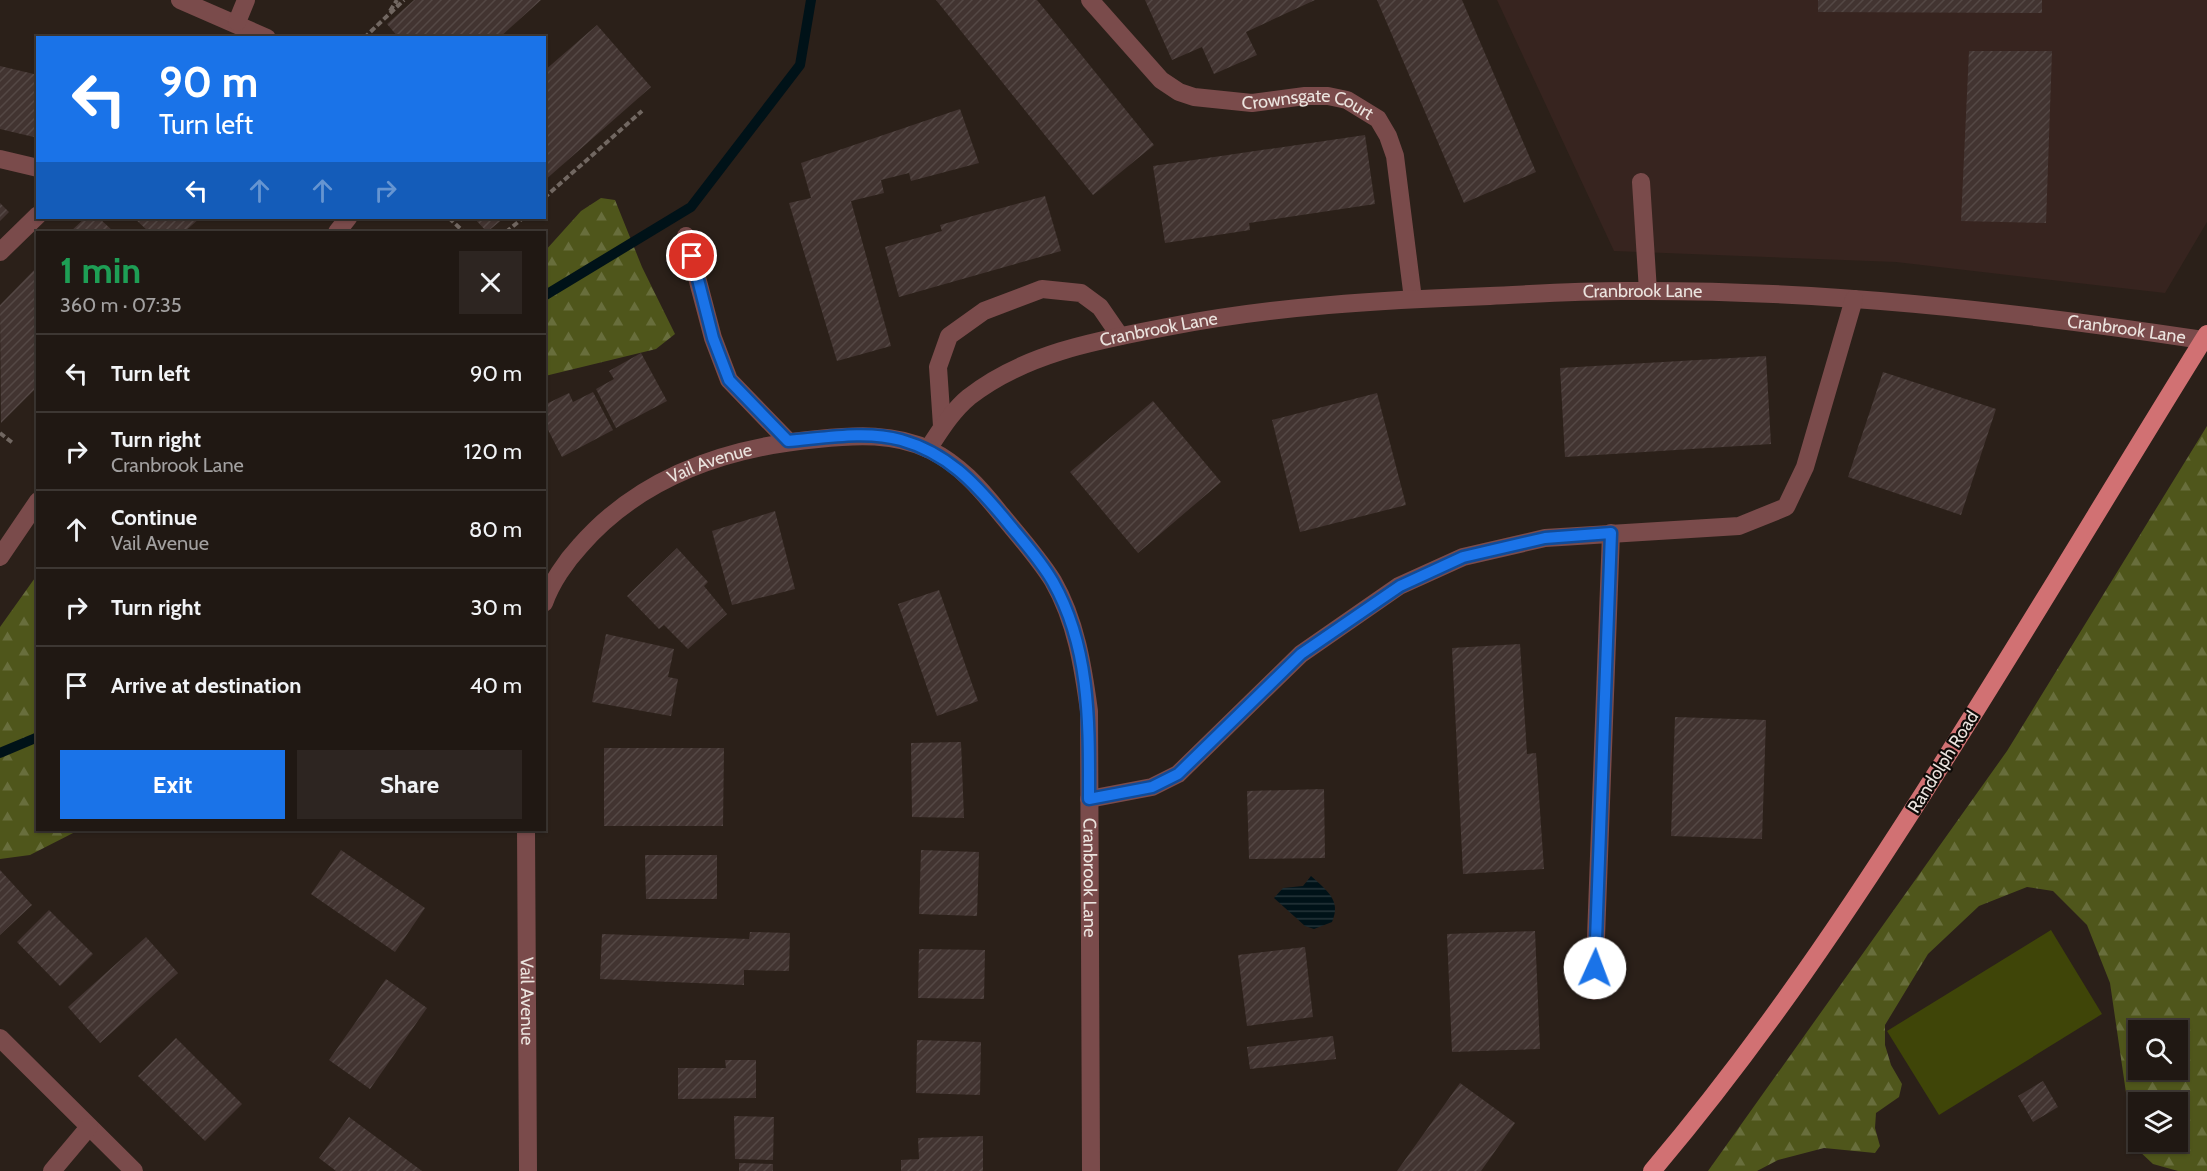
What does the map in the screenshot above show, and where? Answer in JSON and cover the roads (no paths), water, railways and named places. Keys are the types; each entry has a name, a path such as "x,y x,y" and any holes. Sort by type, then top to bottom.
{"main road":[{"name":"Randolph Road","path":"1652,1171 1771,1020 1869,880 2039,609 2205,337"}],"street":[{"path":"180,0 237,22 263,36"},
{"path":"237,22 246,0"},
{"name":"Crownsgate Court","path":"1090,0 1161,80 1179,92 1194,97 1252,103 1328,96 1347,100 1378,119 1388,136 1395,156 1413,299"},
{"path":"0,159 36,168"},
{"path":"1641,182 1648,291"},
{"path":"0,252 36,217"},
{"path":"338,231 347,219"},
{"path":"686,236 713,338 729,380 788,441"},
{"path":"942,426 938,367 949,336 984,311 1041,289 1081,293 1100,307 1120,336"},
{"name":"Cranbrook Lane","path":"1091,1171 1089,711 1084,669 1066,608 1053,582 1036,557 977,486 950,461 928,449 942,426 968,398 1000,377 1053,353 1120,336 1221,316 1278,309 1413,299 1648,291 1854,299 1989,311 2205,337"},
{"path":"1089,799 1152,787 1178,774 1301,654 1400,586 1463,557 1545,538 1739,526 1786,507 1805,467 1854,299"},
{"name":"Vail Avenue","path":"546,599 568,559 598,526 641,492 690,467 748,449 788,441 847,436 899,439 928,449"},
{"path":"0,556 36,504"},
{"path":"1594,991 1611,533"},
{"name":"Vail Avenue","path":"526,831 528,1171"},
{"path":"0,1038 134,1171"},
{"path":"52,1171 90,1127"}],"waterway":[{"path":"546,295 691,207 800,65 811,0"},
{"path":"0,753 36,738"}]}
